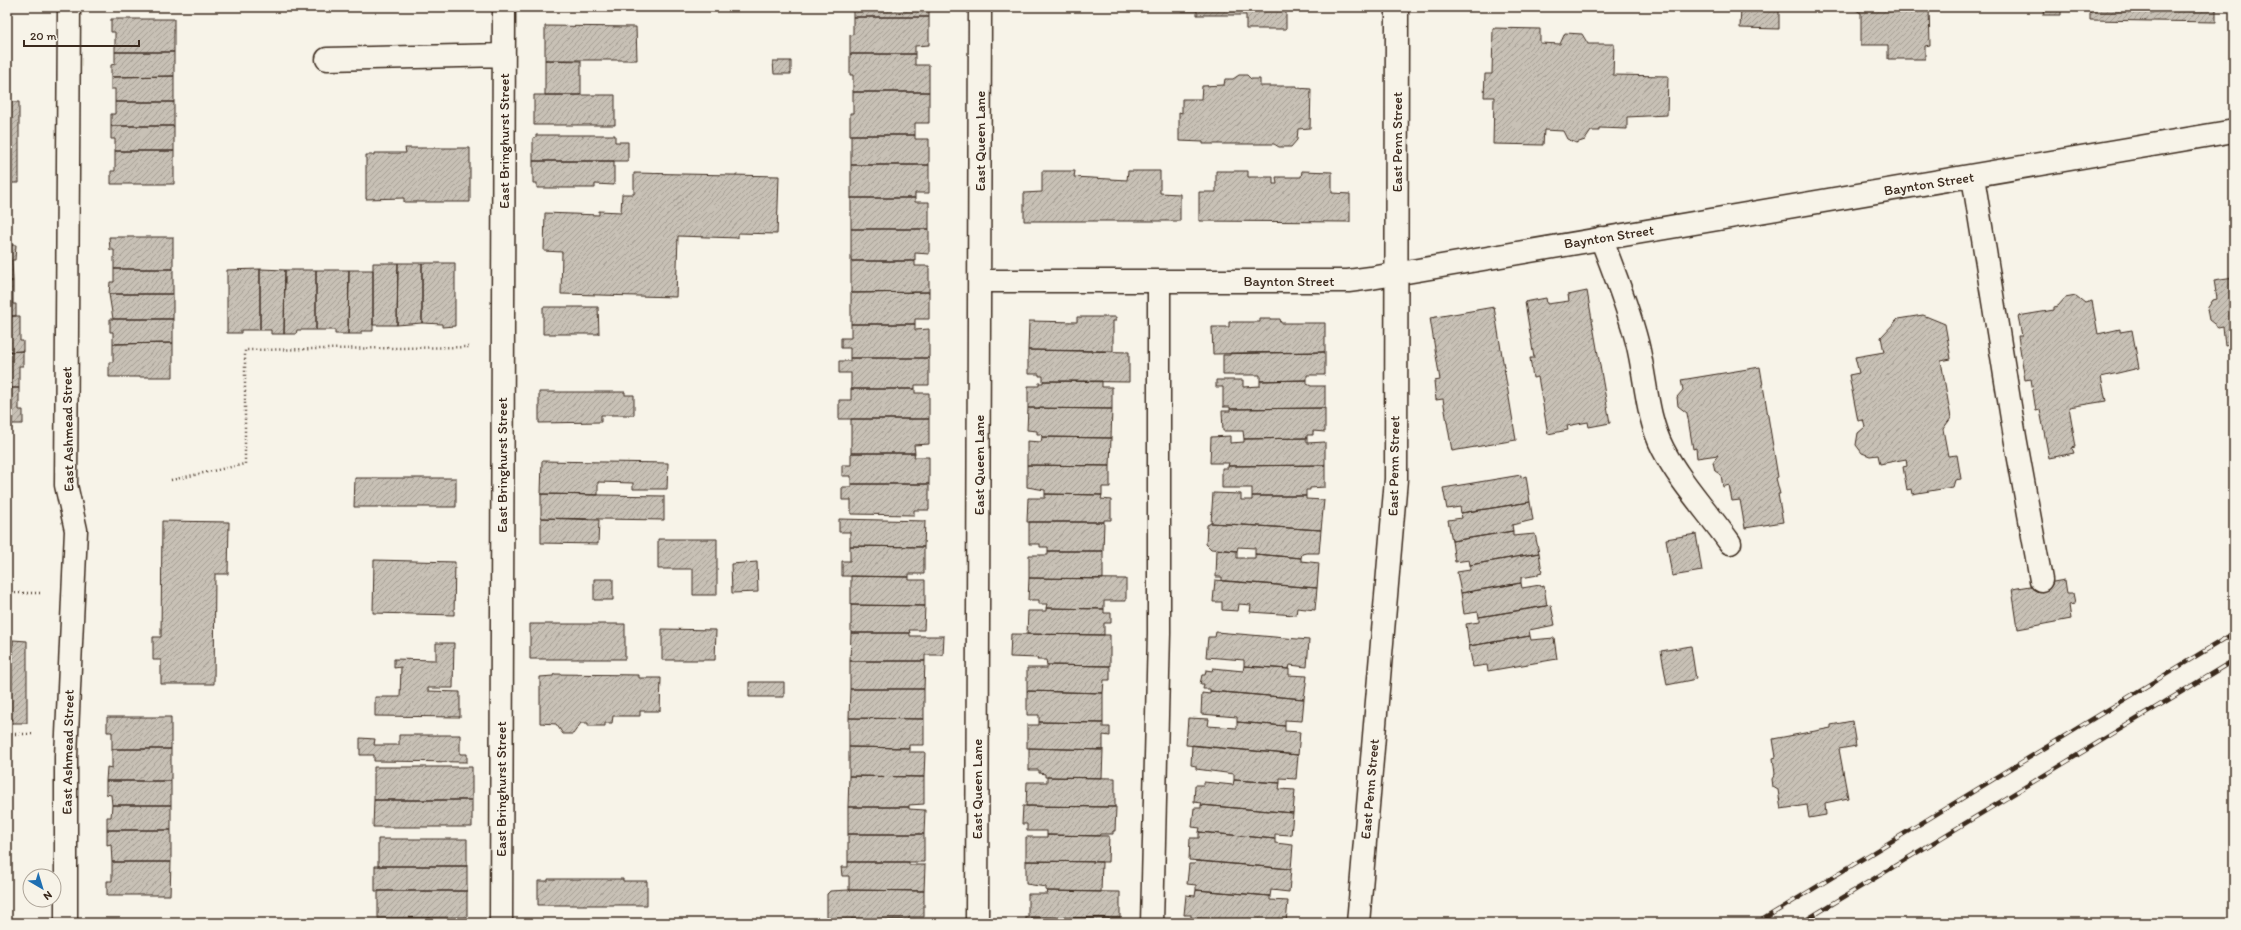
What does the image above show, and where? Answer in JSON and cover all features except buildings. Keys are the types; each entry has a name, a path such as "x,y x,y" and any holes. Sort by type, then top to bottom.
{"street":[{"name":"East Ashmead Street","path":"66,923 66,757 76,530 66,485 69,7"},
{"name":"East Bringhurst Street","path":"501,923 504,7"},
{"name":"East Queen Lane","path":"977,923 980,7"},
{"name":"East Penn Street","path":"1358,923 1396,479 1397,7"},
{"path":"327,58 504,55"},
{"name":"Baynton Street","path":"979,281 1348,281 1973,177 2234,131"},
{"path":"1973,177 2015,437 2041,580"},
{"path":"1601,238 1637,342 1653,422 1662,448 1673,466 1730,543"},
{"path":"1152,923 1159,624 1159,281"}],"path":[{"path":"171,480 245,464 245,350 503,346"},
{"path":"7,734 37,734"}],"railway":[{"path":"1757,923 2234,633"},
{"path":"1801,923 2234,660"}]}
